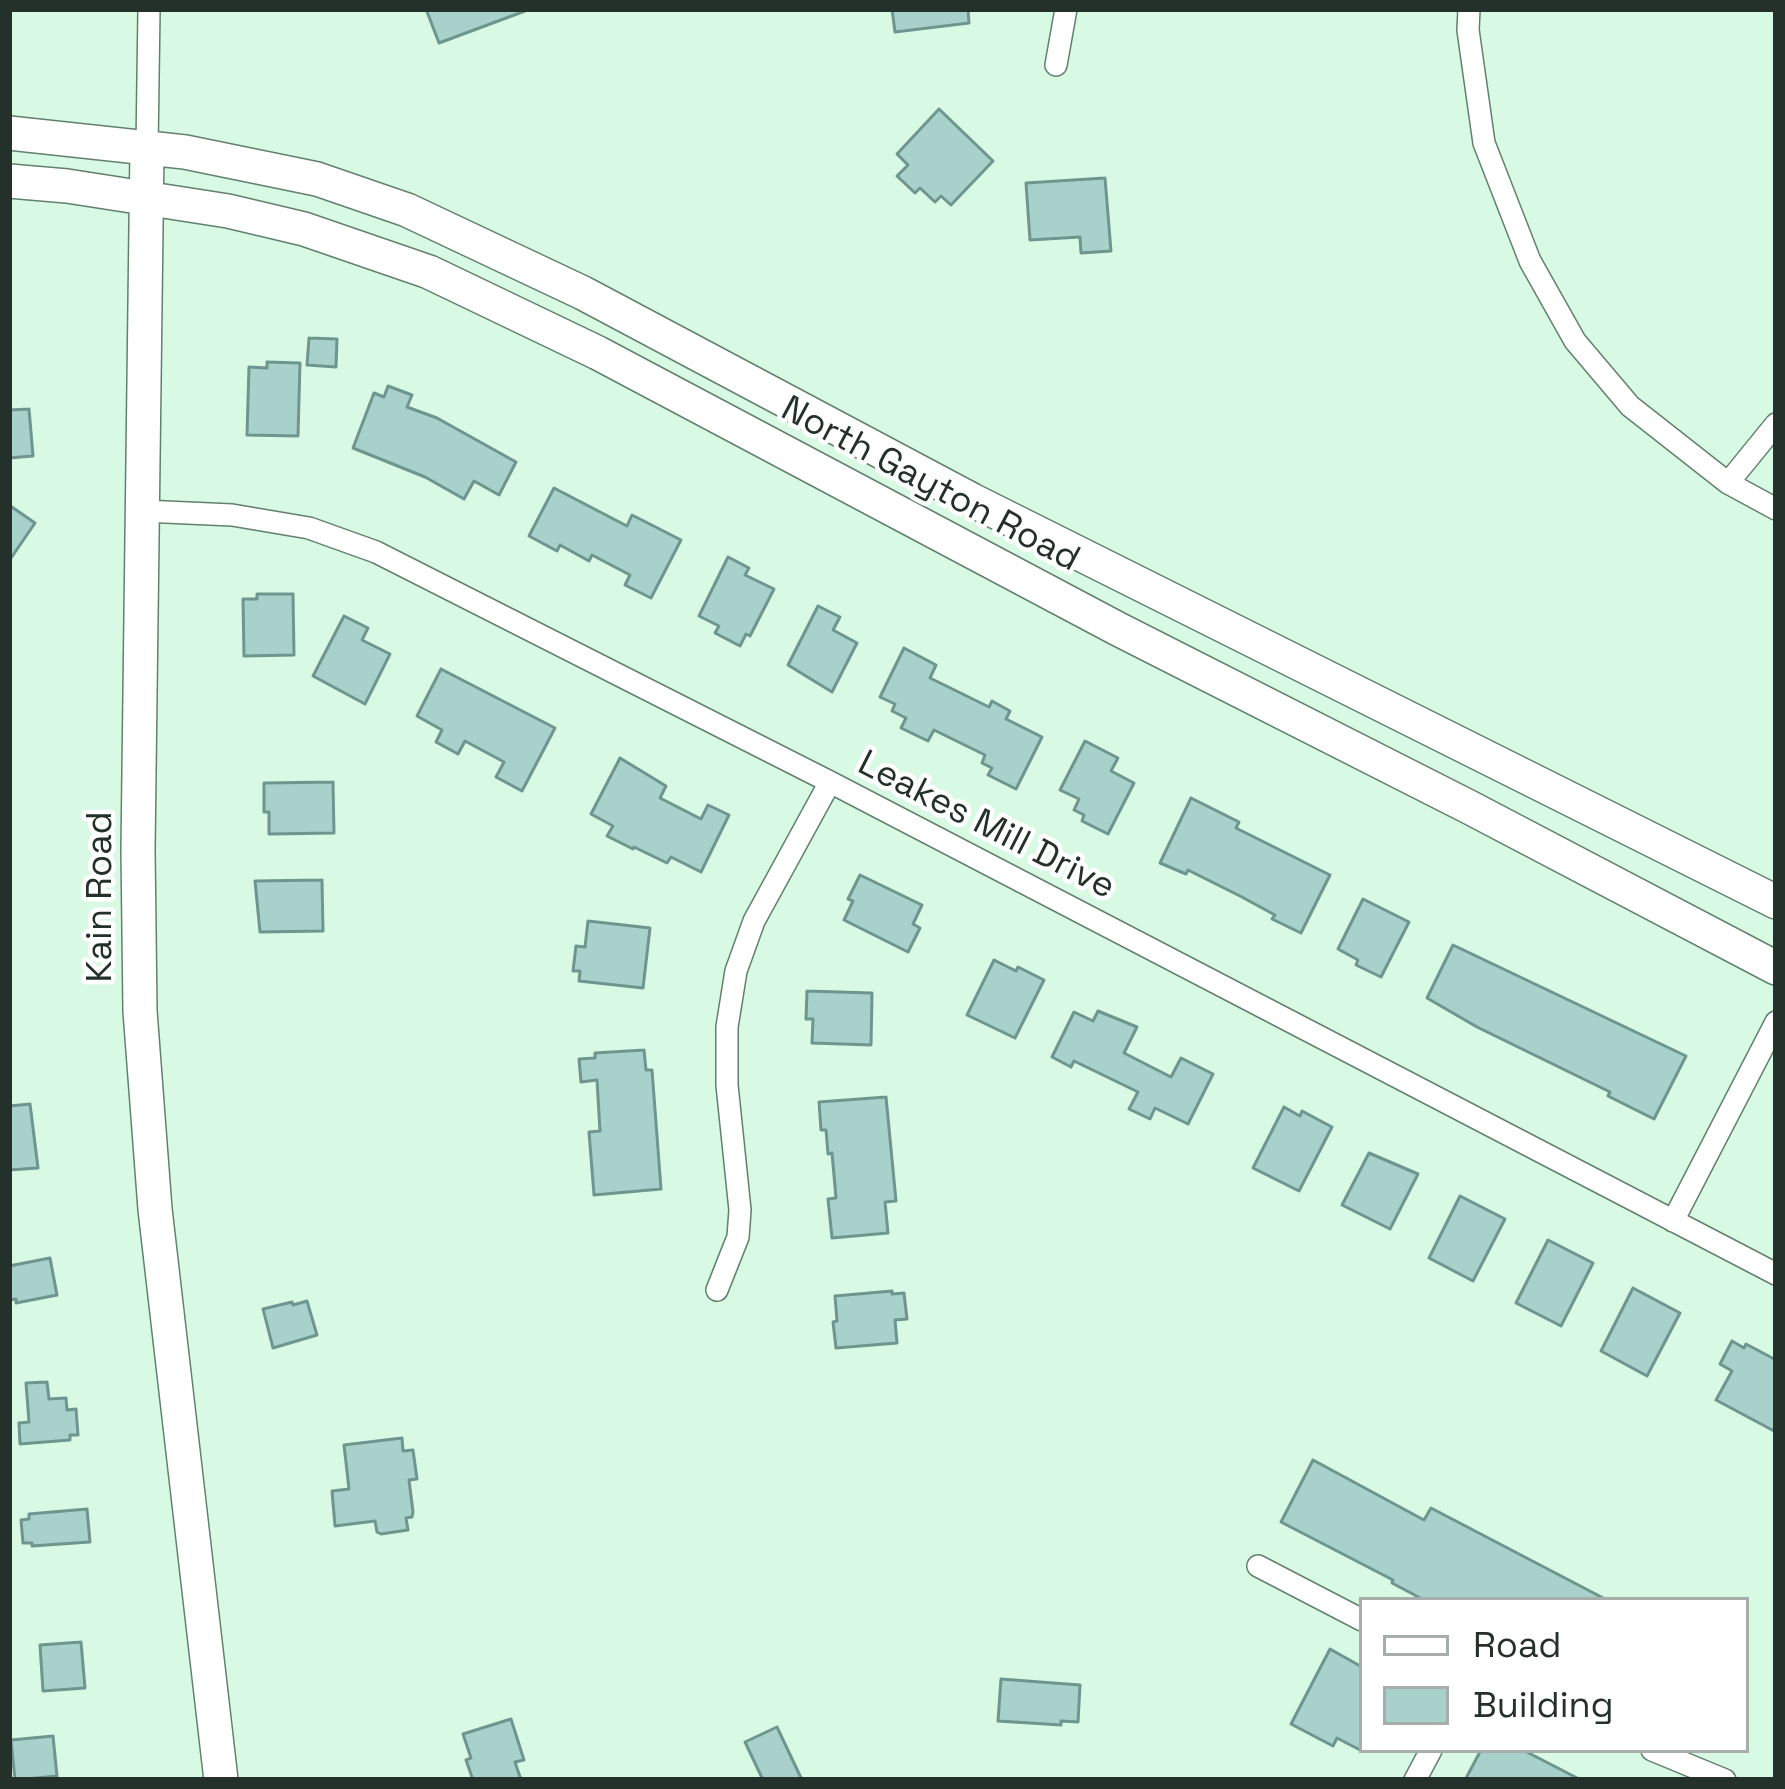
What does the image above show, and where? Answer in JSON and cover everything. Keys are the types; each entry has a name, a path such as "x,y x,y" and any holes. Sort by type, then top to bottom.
{"main road":[{"name":"North Gayton Road","path":"9,133 198,155 317,179 406,210 496,250 972,500 1776,902"},
{"name":"Kain Road","path":"148,148 140,1010 172,1376 221,1780"},
{"name":"North Gayton Road","path":"9,181 147,197 247,216 363,247 429,272 598,353 1118,629 1776,968"}],"street":[{"name":"Kain Road","path":"148,148 149,9"},
{"path":"1056,65 1066,9"},
{"path":"1469,9 1484,142 1530,261 1574,341 1630,406 1727,483 1776,508"},
{"path":"1727,483 1776,424"},
{"name":"Leakes Mill Drive","path":"142,511 232,515 309,528 376,552 830,782 1776,1274"},
{"path":"718,1290 738,1237 740,1210 727,1028 736,971 754,921 830,782"},
{"path":"1673,1220 1776,1022"},
{"path":"1258,1566 1359,1617"},
{"path":"1414,1780 1429,1753"},
{"path":"1659,1753 1725,1780"}],"building":[{"path":"426,9 525,9 525,11 439,43"},
{"path":"892,9 968,9 969,23 895,32"},
{"path":"939,109 993,161 951,205 941,196 935,202 920,188 915,193 897,176 908,165 897,154"},
{"path":"1105,178 1111,251 1081,253 1080,237 1030,240 1026,183"},
{"path":"309,338 337,339 336,367 307,365"},
{"path":"267,362 300,363 298,436 247,435 249,367 267,368"},
{"path":"388,386 412,395 407,407 437,418 516,462 499,495 474,481 464,499 425,477 353,448 374,393 384,397"},
{"path":"29,409 33,456 9,458 9,410"},
{"path":"554,488 627,526 632,515 681,540 651,598 625,585 630,575 592,555 589,561 560,545 557,551 529,536"},
{"path":"9,505 35,523 9,561"},
{"path":"728,557 749,568 745,575 774,589 740,646 715,633 719,626 699,616"},
{"path":"257,594 293,594 294,655 244,656 243,599 257,599"},
{"path":"818,606 840,617 833,630 857,643 832,692 788,665"},
{"path":"344,616 368,628 362,640 390,654 365,704 313,676"},
{"path":"904,648 936,665 930,678 989,707 992,701 1010,711 1006,719 1042,737 1016,789 988,775 992,768 982,763 985,755 934,730 928,741 901,728 906,718 892,711 895,704 880,697"},
{"path":"441,669 555,728 522,791 496,777 504,762 465,741 458,754 436,742 442,730 417,716"},
{"path":"1085,741 1118,758 1111,771 1134,783 1108,834 1082,821 1084,815 1074,810 1079,799 1060,790"},
{"path":"620,758 666,786 660,798 701,819 708,805 729,815 701,872 671,857 667,863 607,836 613,826 591,814"},
{"path":"333,782 334,833 269,834 264,783"},
{"path":"1191,798 1239,822 1236,828 1330,875 1301,933 1188,870 1186,874 1160,863"},
{"path":"860,875 922,905 913,924 920,928 908,952 844,920"},
{"path":"322,880 323,931 260,932 255,881"},
{"path":"1363,899 1409,922 1381,977 1338,949"},
{"path":"588,921 650,928 643,988 579,981 580,971 573,971 576,946 585,947"},
{"path":"1453,945 1686,1056 1654,1119 1427,998"},
{"path":"994,960 1044,980 1015,1038 967,1015"},
{"path":"807,991 872,993 871,1045 812,1043 813,1019 806,1019"},
{"path":"1098,1011 1137,1027 1124,1053 1171,1077 1181,1058 1213,1074 1188,1124 1155,1108 1150,1119 1129,1109 1138,1092 1074,1061 1071,1067 1052,1057 1074,1012 1093,1021"},
{"path":"644,1050 646,1070 652,1070 661,1189 594,1195 589,1132 600,1131 597,1080 581,1082 579,1059 595,1058 595,1053"},
{"path":"886,1097 896,1201 885,1202 888,1233 832,1238 828,1199 836,1198 832,1153 828,1154 826,1130 821,1130 819,1102"},
{"path":"30,1104 38,1168 9,1170 9,1106"},
{"path":"1284,1107 1332,1127 1299,1191 1253,1168"},
{"path":"1369,1153 1418,1174 1390,1229 1342,1205"},
{"path":"1460,1196 1505,1219 1473,1281 1429,1258"},
{"path":"1548,1240 1593,1263 1561,1326 1516,1303"},
{"path":"50,1258 57,1295 16,1303 16,1299 9,1300 9,1266"},
{"path":"1633,1288 1680,1313 1647,1376 1601,1351"},
{"path":"904,1293 907,1319 895,1320 897,1343 836,1348 835,1296"},
{"path":"307,1301 317,1335 273,1348 263,1309"},
{"path":"1732,1341 1776,1360 1776,1432 1716,1400 1732,1371 1720,1364"},
{"path":"47,1382 49,1399 66,1398 67,1410 76,1409 78,1435 70,1435 70,1440 20,1444 19,1423 29,1422 26,1383"},
{"path":"402,1438 403,1451 413,1450 417,1479 409,1480 413,1512 406,1518 408,1530 381,1534 375,1521 335,1526 332,1491 349,1489 344,1445"},
{"path":"1313,1460 1424,1520 1431,1508 1601,1597 1418,1597 1281,1522"},
{"path":"87,1509 90,1542 23,1543 21,1520 29,1519 29,1514"},
{"path":"81,1642 85,1688 43,1691 40,1645"},
{"path":"1330,1649 1359,1665 1359,1749 1337,1738 1333,1746 1291,1724"},
{"path":"1001,1679 1080,1685 1078,1722 998,1721"},
{"path":"511,1719 524,1760 515,1762 521,1780 473,1780 463,1734"},
{"path":"777,1727 802,1780 763,1780 745,1742"},
{"path":"53,1736 57,1776 15,1780 11,1740"},
{"path":"1479,1753 1529,1753 1581,1780 1465,1780"}]}
